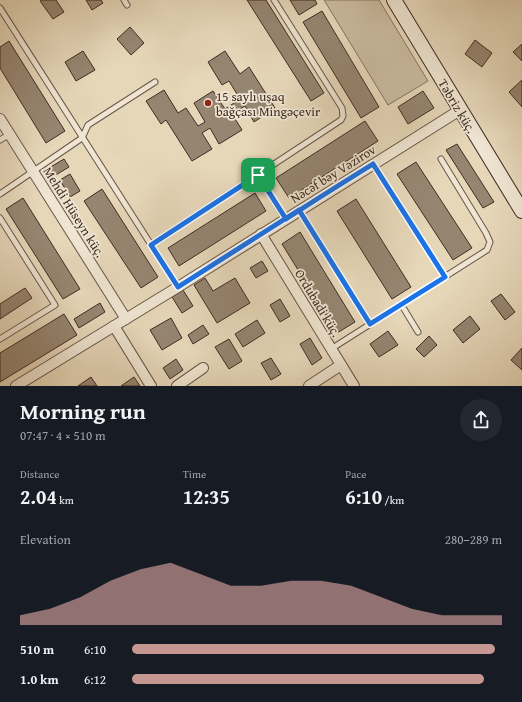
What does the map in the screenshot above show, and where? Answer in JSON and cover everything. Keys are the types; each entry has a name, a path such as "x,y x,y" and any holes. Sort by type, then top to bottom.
{"main road":[{"name":"Təbriz küç.","path":"394,0 522,211"}],"street":[{"name":"Nəcəf bəy Vəzirov","path":"16,386 178,287 460,110"},
{"name":"Mehdi Hüseyn küç.","path":"0,119 126,319"},
{"name":"Ordubadi küç.","path":"261,234 354,386"},
{"path":"114,326 151,386"},
{"path":"309,386 341,365"},
{"path":"177,386 203,368"}],"lane":[{"path":"151,245 341,120 343,116 342,108 274,0"},
{"path":"0,8 178,287"},
{"path":"0,194 82,138 88,125 155,82"},
{"path":"0,140 10,134"},
{"path":"331,349 487,250 490,242 486,233 441,159"},
{"path":"373,164 445,277"},
{"path":"258,175 286,219"},
{"path":"299,210 370,324"},
{"path":"0,218 55,305 0,339"},
{"path":"401,304 418,332"}],"shaded area":[{"path":"324,0 379,0 428,81 388,105"}],"building":[{"path":"56,0 64,12 53,19 40,1"},
{"path":"86,0 101,0 103,3 92,10"},
{"path":"247,0 266,0 324,93 311,101"},
{"path":"290,0 315,0 317,4 299,15"},
{"path":"322,11 379,107 361,118 303,22"},
{"path":"130,27 144,43 131,55 117,39"},
{"path":"475,40 492,53 482,67 465,54"},
{"path":"9,41 65,131 46,143 0,68 0,47"},
{"path":"522,44 522,61 513,52"},
{"path":"83,51 95,70 76,81 65,62"},
{"path":"225,51 240,74 249,67 275,108 254,122 245,106 232,114 242,130 219,144 210,128 202,133 212,149 192,161 166,120 161,124 146,101 164,90 178,113 186,108 198,126 205,122 194,103 213,91 225,109 240,99 229,81 222,85 208,62"},
{"path":"522,80 522,107 509,92"},
{"path":"423,91 434,108 408,124 398,107"},
{"path":"365,121 378,141 289,198 276,178"},
{"path":"457,144 494,202 483,208 446,150"},
{"path":"64,159 69,167 54,176 49,168"},
{"path":"416,162 472,248 453,260 397,174"},
{"path":"70,174 80,191 70,197 60,180"},
{"path":"102,189 158,277 141,288 84,201"},
{"path":"255,193 266,211 179,266 168,248"},
{"path":"23,198 80,289 63,299 6,209"},
{"path":"356,199 411,287 392,299 337,211"},
{"path":"300,232 355,322 337,333 282,244"},
{"path":"262,261 268,271 256,278 250,268"},
{"path":"205,278 213,291 235,278 250,303 217,323 194,285"},
{"path":"25,288 32,298 0,319 0,304"},
{"path":"183,290 193,306 182,313 172,297"},
{"path":"501,294 515,312 505,320 491,301"},
{"path":"280,299 290,316 280,322 270,305"},
{"path":"100,303 105,312 79,328 74,319"},
{"path":"64,314 77,335 0,382 0,353"},
{"path":"470,316 480,329 463,343 453,330"},
{"path":"171,318 182,338 162,350 150,330"},
{"path":"257,320 265,333 243,347 235,334"},
{"path":"203,325 209,334 193,344 188,335"},
{"path":"388,331 398,345 379,357 370,344"},
{"path":"429,336 437,345 424,357 416,349"},
{"path":"310,338 322,358 312,365 300,344"},
{"path":"229,339 242,361 229,369 215,347"},
{"path":"522,348 522,370 511,360"},
{"path":"271,358 281,374 271,380 261,363"},
{"path":"176,359 183,370 170,379 163,368"},
{"path":"91,377 97,386 78,386"},
{"path":"134,377 140,386 121,386"}],"place":[{"name":"15 saylı uşaq bağçası Mingəçevir","path":"208,103"}],"route":[{"path":"258,175 151,245 178,287 299,210 370,324 445,277 373,164 299,210 286,219 258,175"}]}
